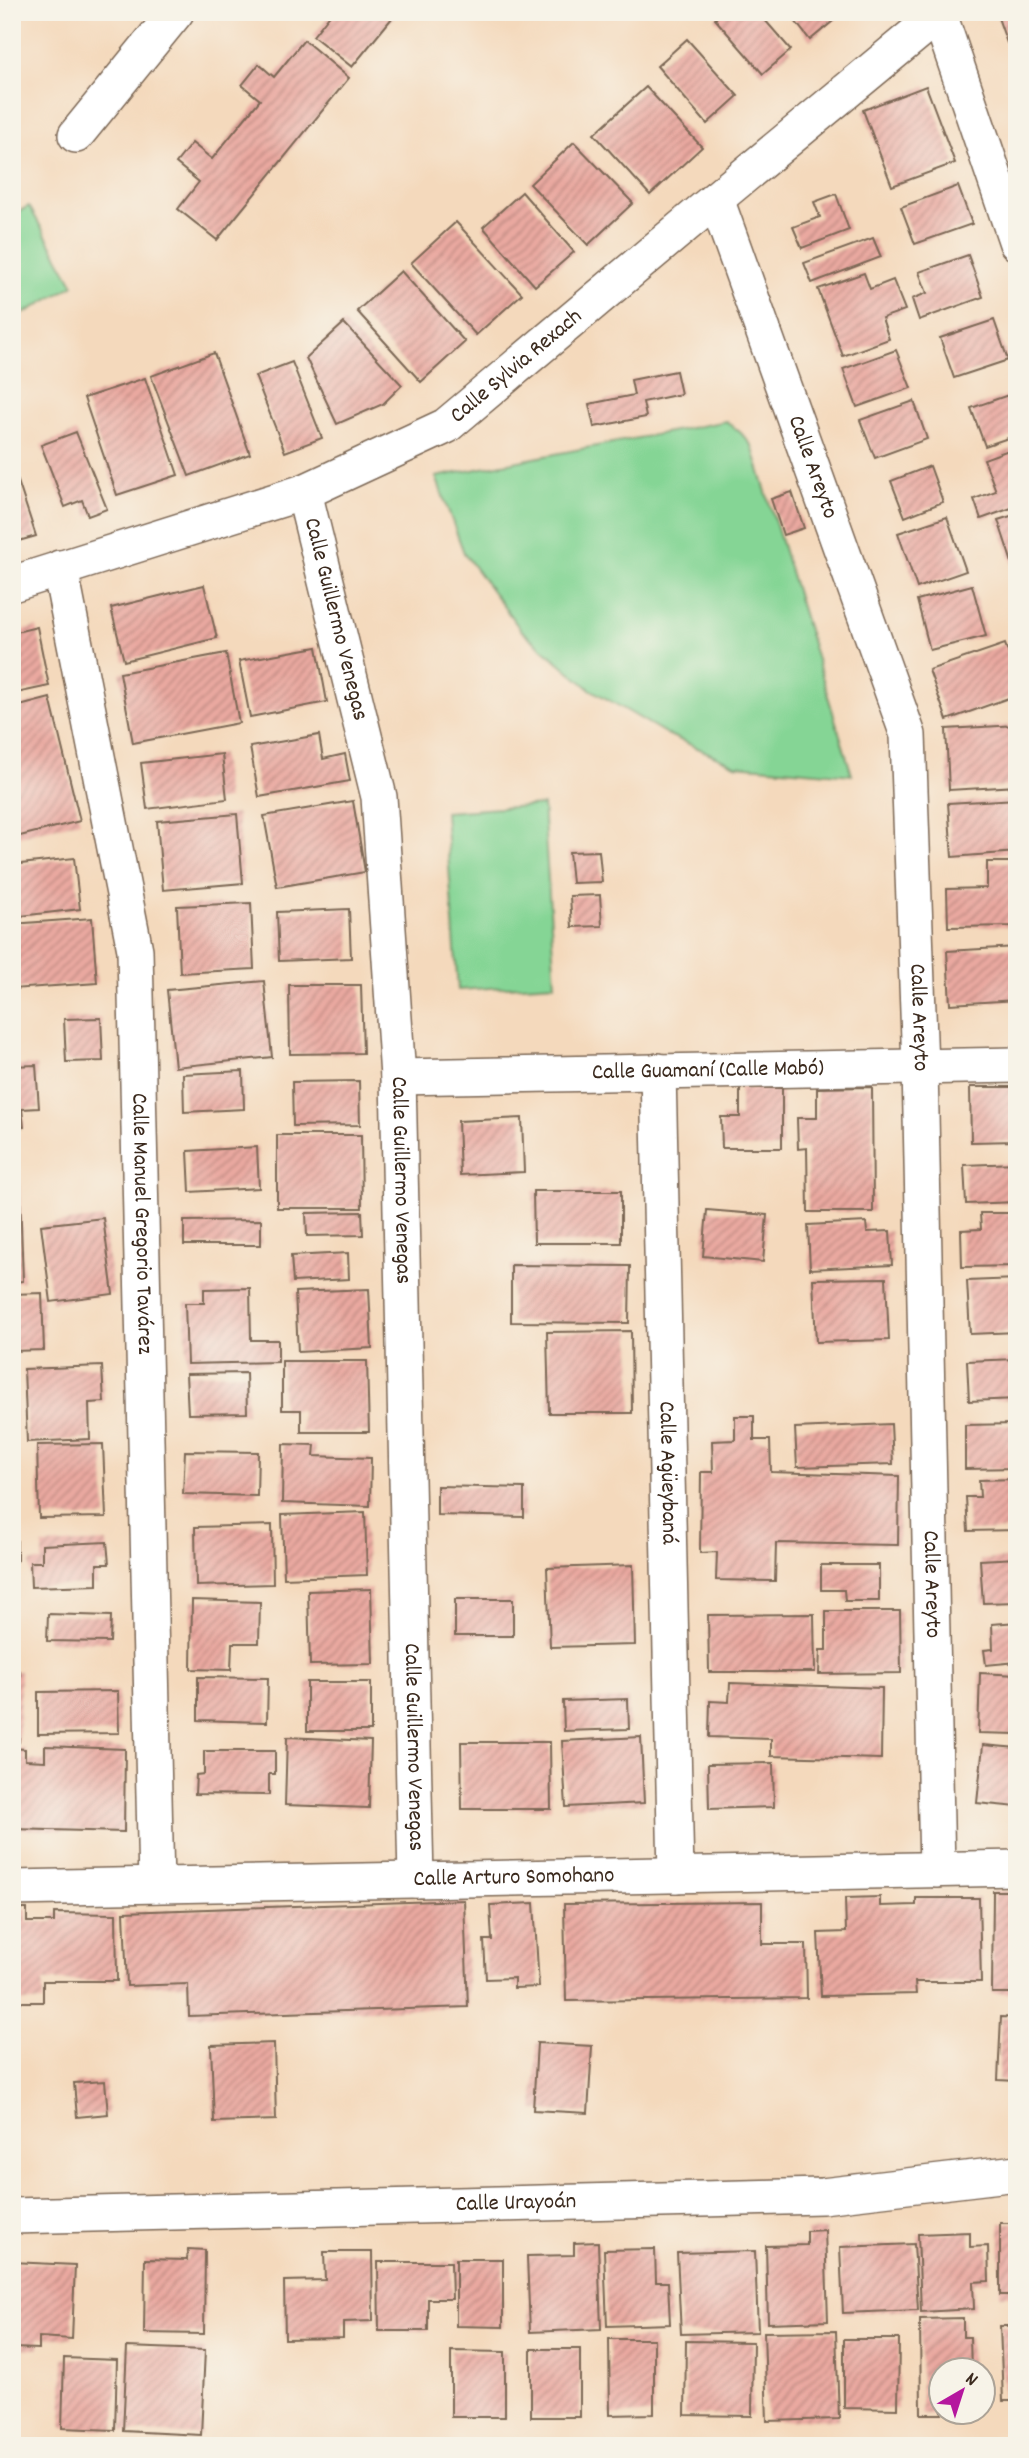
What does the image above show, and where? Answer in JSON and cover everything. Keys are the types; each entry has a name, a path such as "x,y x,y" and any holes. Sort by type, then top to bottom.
{"street":[{"path":"76,135 176,12"},
{"path":"940,13 1017,243"},
{"name":"Calle Sylvia Rexach","path":"12,584 304,492 446,426 940,13"},
{"name":"Calle Areyto","path":"716,198 908,735 920,1067 937,1870"},
{"name":"Calle Guillermo Venegas","path":"304,492 379,797 398,1077 416,1880"},
{"name":"Calle Manuel Gregorio Tavárez","path":"60,568 135,950 156,1885"},
{"name":"Calle Guamaní (Calle Mabó)","path":"398,1077 1017,1065"},
{"name":"Calle Agüeybaná","path":"658,1071 676,1875"},
{"name":"Calle Arturo Somohano","path":"12,1888 1017,1868"},
{"name":"Calle Urayoán","path":"12,2216 822,2196 1017,2173"}],"green space":[{"path":"29,206 74,285 12,320 12,215"},
{"path":"726,421 752,446 852,775 735,765 667,734 590,689 521,630 464,553 436,477"},
{"path":"543,805 555,984 458,990 445,812"}],"building":[{"path":"332,12 397,12 352,67 313,36"},
{"path":"722,12 758,12 791,50 763,74 715,19"},
{"path":"788,12 844,12 810,40"},
{"path":"996,12 1017,12 1017,39 1007,43"},
{"path":"687,39 738,96 707,124 657,66"},
{"path":"304,40 349,78 217,240 178,209 199,182 176,163 192,143 212,159 260,100 242,85 259,64 274,77"},
{"path":"926,86 955,163 892,186 863,110"},
{"path":"646,87 702,147 650,195 594,134"},
{"path":"574,142 633,203 588,245 530,184"},
{"path":"958,186 972,224 915,244 901,207"},
{"path":"522,192 574,252 535,286 483,227"},
{"path":"836,194 849,230 802,248 793,227 820,217 814,202"},
{"path":"456,222 522,294 476,335 411,263"},
{"path":"873,238 881,257 812,283 804,263"},
{"path":"968,255 983,297 919,320 912,299 927,293 919,272"},
{"path":"401,271 465,342 421,382 357,311"},
{"path":"864,273 870,289 893,280 905,310 882,318 889,339 843,356 818,289"},
{"path":"994,320 1008,360 954,378 940,338"},
{"path":"344,323 402,385 383,404 337,424 306,358"},
{"path":"896,350 911,388 857,407 843,369"},
{"path":"214,353 250,454 189,476 151,376"},
{"path":"292,362 322,438 285,452 255,376"},
{"path":"676,371 681,394 643,402 646,417 594,427 589,404 634,395 631,380"},
{"path":"145,378 178,475 117,495 84,398"},
{"path":"1017,392 1017,435 985,446 971,408"},
{"path":"914,401 927,439 875,458 860,420"},
{"path":"76,432 107,509 88,516 82,500 65,507 41,445"},
{"path":"1017,447 1017,506 981,519 974,499 996,491 984,459"},
{"path":"12,463 36,536 12,543"},
{"path":"930,466 943,502 905,517 891,481"},
{"path":"792,492 804,528 783,535 771,499"},
{"path":"1017,514 1017,575 1016,575 998,520"},
{"path":"947,517 966,571 917,588 898,533"},
{"path":"204,585 217,638 124,661 111,608"},
{"path":"972,585 986,636 930,650 917,600"},
{"path":"37,627 49,686 12,694 12,633"},
{"path":"1005,644 1017,677 1017,695 947,720 929,670"},
{"path":"317,647 327,702 250,717 239,661"},
{"path":"226,653 239,723 133,743 120,673"},
{"path":"50,698 80,821 12,838 12,708"},
{"path":"1017,725 1017,786 949,790 946,729"},
{"path":"319,735 323,759 345,754 350,781 259,797 250,747"},
{"path":"222,754 227,799 147,809 141,763"},
{"path":"1017,799 1017,852 952,857 948,803"},
{"path":"353,801 365,872 277,887 264,816"},
{"path":"237,814 243,883 163,890 157,821"},
{"path":"599,851 602,882 572,883 569,852"},
{"path":"74,858 80,909 12,917 12,865"},
{"path":"987,862 1017,862 1017,926 948,927 947,889 987,888"},
{"path":"600,895 602,926 572,927 570,896"},
{"path":"251,903 254,969 180,973 177,906"},
{"path":"349,909 351,958 279,961 277,912"},
{"path":"92,918 97,983 12,989 12,924"},
{"path":"1017,947 1017,1000 950,1004 947,951"},
{"path":"264,981 272,1057 175,1067 167,990"},
{"path":"289,985 361,985 363,1053 290,1054"},
{"path":"101,1018 103,1061 66,1062 64,1019"},
{"path":"36,1065 39,1108 22,1109 24,1127 12,1128 12,1066"},
{"path":"243,1071 244,1109 184,1112 183,1074"},
{"path":"359,1081 360,1125 293,1126 292,1082"},
{"path":"872,1087 873,1212 808,1212 807,1148 798,1149 797,1118 817,1118 817,1088"},
{"path":"970,1087 1017,1087 1017,1141 971,1142"},
{"path":"740,1088 782,1088 782,1148 722,1148 721,1117 740,1117"},
{"path":"522,1118 524,1172 460,1175 458,1121"},
{"path":"277,1135 361,1135 362,1208 277,1208"},
{"path":"18,1137 23,1281 12,1282 12,1138"},
{"path":"257,1147 259,1188 190,1192 188,1151"},
{"path":"1017,1163 1017,1202 966,1204 964,1165"},
{"path":"533,1191 621,1191 621,1243 534,1243"},
{"path":"707,1210 767,1215 763,1262 703,1256"},
{"path":"362,1212 363,1235 307,1236 306,1213"},
{"path":"980,1213 1017,1213 1017,1266 962,1267 961,1230 981,1229"},
{"path":"103,1218 113,1294 51,1302 41,1225"},
{"path":"261,1220 261,1245 184,1245 184,1221"},
{"path":"866,1222 867,1232 890,1231 892,1265 810,1269 808,1225"},
{"path":"348,1253 349,1279 293,1282 291,1256"},
{"path":"511,1265 630,1266 629,1323 511,1322"},
{"path":"886,1278 889,1340 816,1342 813,1279"},
{"path":"1017,1279 1017,1332 970,1334 967,1281"},
{"path":"250,1288 251,1340 278,1340 278,1362 187,1364 185,1303 204,1303 204,1289"},
{"path":"369,1289 372,1348 298,1352 295,1292"},
{"path":"42,1293 44,1350 12,1351 12,1294"},
{"path":"631,1331 632,1413 549,1413 547,1332"},
{"path":"1017,1359 1017,1399 969,1401 967,1361"},
{"path":"282,1361 367,1361 369,1432 301,1432 301,1410 282,1410"},
{"path":"102,1366 104,1402 89,1403 90,1439 27,1442 24,1369"},
{"path":"12,1370 15,1370 16,1532 12,1532"},
{"path":"246,1373 247,1413 188,1414 186,1374"},
{"path":"735,1416 754,1416 754,1440 770,1440 771,1472 899,1476 898,1545 776,1543 775,1581 716,1580 717,1552 700,1553 701,1472 713,1472 712,1441 735,1440"},
{"path":"891,1424 893,1464 797,1467 795,1428"},
{"path":"1017,1424 1017,1468 965,1469 965,1425"},
{"path":"103,1444 106,1517 39,1518 37,1445"},
{"path":"283,1444 315,1445 314,1456 371,1458 370,1506 282,1503"},
{"path":"185,1451 258,1452 257,1496 183,1494"},
{"path":"1017,1479 1017,1530 968,1531 966,1497 980,1497 979,1480"},
{"path":"437,1486 524,1488 524,1517 437,1515"},
{"path":"365,1512 367,1575 284,1578 282,1515"},
{"path":"272,1525 273,1584 196,1586 195,1527"},
{"path":"12,1539 17,1540 17,1561 12,1561"},
{"path":"107,1542 109,1564 97,1564 97,1585 31,1587 30,1562 42,1562 42,1545"},
{"path":"1017,1558 1017,1602 983,1603 980,1560"},
{"path":"633,1565 635,1645 550,1647 547,1568"},
{"path":"821,1565 879,1565 879,1601 845,1601 844,1590 821,1590"},
{"path":"371,1589 373,1664 310,1665 308,1591"},
{"path":"455,1599 513,1599 513,1636 455,1636"},
{"path":"192,1600 260,1602 259,1643 232,1643 231,1670 191,1669"},
{"path":"826,1611 900,1611 901,1673 819,1674 820,1650 826,1650"},
{"path":"48,1614 111,1616 110,1642 47,1641"},
{"path":"814,1614 815,1672 709,1672 708,1615"},
{"path":"1017,1622 1017,1662 986,1665 984,1650 993,1649 992,1624"},
{"path":"12,1671 20,1671 19,1742 12,1742"},
{"path":"980,1673 1017,1675 1017,1734 978,1733"},
{"path":"198,1677 268,1678 267,1722 198,1720"},
{"path":"307,1682 371,1682 371,1731 307,1731"},
{"path":"730,1683 882,1688 881,1759 771,1756 771,1739 709,1737 710,1701 729,1702"},
{"path":"118,1691 119,1733 38,1734 38,1692"},
{"path":"628,1699 629,1729 564,1731 563,1701"},
{"path":"287,1737 371,1741 369,1808 285,1805"},
{"path":"641,1737 644,1803 566,1807 562,1741"},
{"path":"461,1742 550,1742 551,1809 462,1809"},
{"path":"983,1745 1017,1748 1017,1807 977,1803"},
{"path":"45,1746 125,1749 124,1832 12,1829 12,1748 25,1749 25,1760 45,1761"},
{"path":"204,1751 275,1751 275,1774 269,1774 269,1795 195,1794 196,1775 204,1774"},
{"path":"773,1763 774,1807 709,1809 708,1764"},
{"path":"993,1891 1017,1891 1017,1993 992,1993"},
{"path":"880,1897 880,1906 916,1905 916,1898 979,1898 981,1982 915,1982 916,1994 821,1996 818,1933 846,1932 845,1898"},
{"path":"464,1900 468,2007 189,2016 188,1984 127,1986 124,1912"},
{"path":"762,1902 762,1944 806,1944 807,1998 566,2001 564,1904"},
{"path":"534,1903 539,1987 514,1988 514,1978 486,1979 484,1940 492,1940 490,1905"},
{"path":"12,1909 27,1909 27,1922 54,1922 54,1913 116,1914 117,1981 43,1981 43,2002 12,2002"},
{"path":"1001,2017 1017,2018 1017,2081 998,2080"},
{"path":"274,2043 276,2120 214,2122 211,2045"},
{"path":"537,2043 592,2046 588,2113 533,2110"},
{"path":"105,2081 108,2114 77,2117 74,2083"},
{"path":"1000,2223 1017,2223 1017,2295 1000,2295"},
{"path":"825,2230 828,2321 768,2323 766,2246 807,2245 807,2231"},
{"path":"970,2232 970,2247 988,2246 989,2281 973,2282 974,2309 921,2312 918,2234"},
{"path":"598,2242 601,2329 530,2332 527,2256 574,2255 574,2243"},
{"path":"914,2244 918,2310 843,2313 840,2247"},
{"path":"188,2249 205,2250 204,2334 144,2333 145,2259 187,2260"},
{"path":"655,2249 656,2282 668,2282 670,2324 607,2326 604,2250"},
{"path":"755,2251 758,2332 681,2334 677,2253"},
{"path":"324,2252 372,2252 373,2321 343,2322 343,2338 285,2339 284,2281 325,2280"},
{"path":"456,2259 503,2259 503,2327 456,2326"},
{"path":"12,2262 75,2265 72,2339 39,2337 39,2349 12,2348"},
{"path":"378,2262 451,2262 452,2299 428,2299 428,2331 379,2331"},
{"path":"963,2318 963,2337 970,2337 971,2356 928,2356 928,2414 921,2414 920,2319"},
{"path":"1000,2326 1017,2326 1017,2401 1003,2401"},
{"path":"836,2331 839,2419 767,2421 764,2332"},
{"path":"609,2339 654,2339 654,2414 610,2415"},
{"path":"844,2339 899,2339 898,2409 844,2408"},
{"path":"686,2341 753,2342 752,2416 685,2415"},
{"path":"127,2347 205,2350 201,2435 123,2431"},
{"path":"531,2349 580,2349 580,2417 531,2417"},
{"path":"451,2351 505,2352 505,2417 451,2417"},
{"path":"64,2358 117,2360 115,2430 62,2428"}]}
